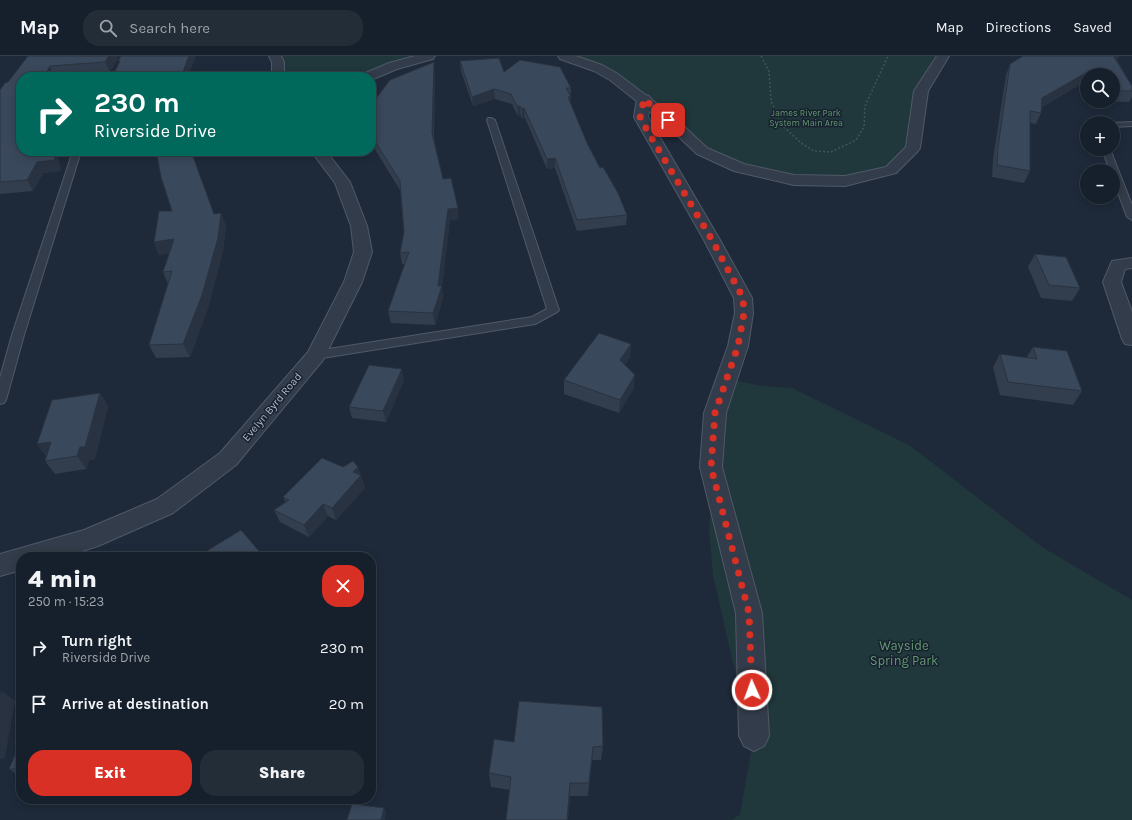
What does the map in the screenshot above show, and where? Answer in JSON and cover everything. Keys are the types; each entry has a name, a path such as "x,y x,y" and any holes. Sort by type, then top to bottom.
{"street":[{"path":"275,56 278,62 278,72"},
{"path":"376,73 393,66 429,56"},
{"path":"564,56 598,68 614,77 644,99 702,151 739,168 794,180 845,181 891,170 913,148 921,91 943,56"},
{"path":"644,99 640,118 708,233 743,298 744,313 738,346 715,413 711,467 749,613 754,736"},
{"name":"Evelyn Byrd Road","path":"45,552 89,539 165,506 228,459 316,355 353,282 364,252 359,226 342,182 322,156"},
{"path":"1132,262 1118,265 1112,282 1132,339"},
{"path":"0,565 16,560"}],"lane":[{"path":"316,355 535,320 553,310 491,120"},
{"path":"1120,125 1132,124"},
{"path":"0,400 21,327 75,156"},
{"path":"1109,156 1132,217"}],"path":[{"path":"760,56 769,71 771,101 782,125 801,143 814,151 831,152 856,140 864,127 865,106 888,56"}],"green space":[{"path":"275,56 429,56 376,74 376,72 277,72"},
{"name":"James River Park System Main Area","path":"564,56 943,56 921,91 913,148 891,170 845,181 794,180 702,151 626,85"},
{"name":"Wayside Spring Park","path":"726,379 763,386 792,388 909,445 1042,547 1132,600 1132,820 732,820 740,814 754,736 732,659 713,575 709,529"}],"building":[{"path":"28,56 109,56 105,62 50,66 47,72 16,72 16,156 54,156 55,160 37,162 27,180 0,182 0,90 5,83 8,82"},
{"path":"121,56 189,56 183,72 114,72 120,61 118,61"},
{"path":"1023,56 1116,56 1114,57 1132,86 1132,91 1120,91 1120,68 1080,68 1080,76 1042,98 1041,113 1030,111 1030,171 997,165 998,147 1010,64"},
{"path":"499,58 504,72 520,60 560,67 571,88 566,88 571,97 568,97 587,143 600,168 603,167 618,193 627,215 577,220 555,158 547,159 524,108 522,109 520,106 517,106 511,94 494,89 472,97 460,61"},
{"path":"434,62 432,133 443,179 451,178 458,208 448,209 438,286 442,286 433,313 388,311 409,252 400,253 404,232 400,181 376,143 376,98 390,80"},
{"path":"157,156 193,156 214,214 221,213 218,238 202,295 183,344 149,345 172,271 163,272 174,239 154,242 159,211 172,211 161,177"},
{"path":"1035,254 1066,257 1080,288 1049,285"},
{"path":"599,333 631,344 620,360 635,375 620,400 564,380"},
{"path":"1033,347 1067,351 1082,391 1008,382 1000,354 1037,359"},
{"path":"369,365 402,369 383,411 349,407"},
{"path":"100,393 85,447 80,447 77,456 45,461 51,442 37,444 52,400"},
{"path":"322,458 343,467 353,461 358,467 353,472 361,475 332,508 323,504 304,525 274,510 289,500 283,497"},
{"path":"241,530 260,552 205,552"},
{"path":"519,701 602,707 603,746 593,747 589,783 570,783 567,820 506,820 511,777 489,773 494,739 514,742"},
{"path":"16,752 16,769 9,769"},
{"path":"352,804 384,808 381,820 347,820"}],"route":[{"path":"668,120 644,99 640,118 712,240 743,298 744,313 738,346 715,413 711,467 749,613 752,690"}]}
